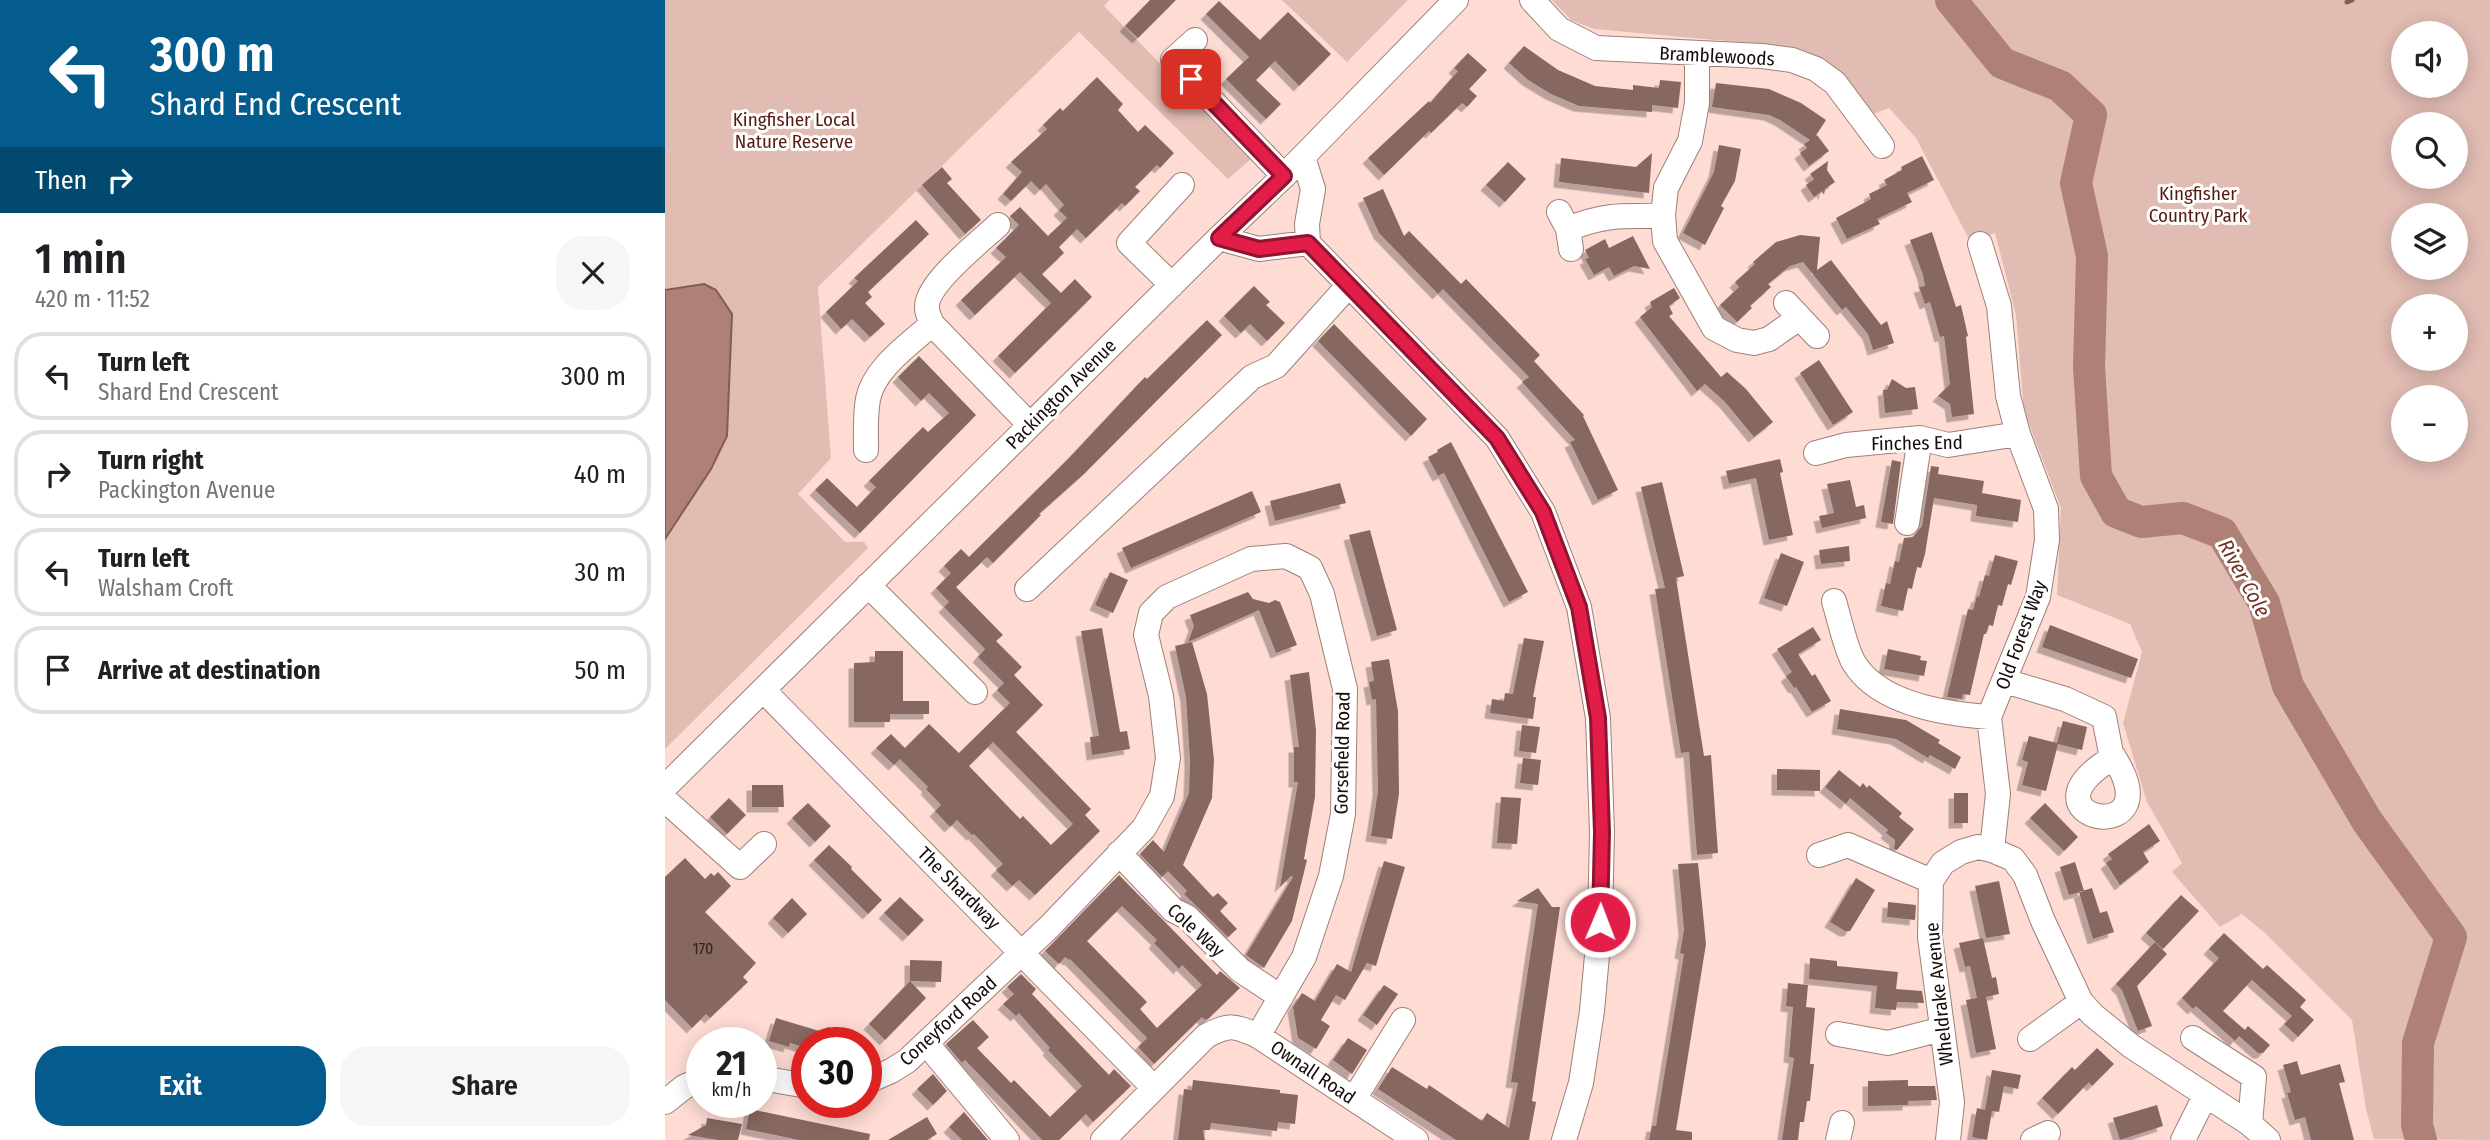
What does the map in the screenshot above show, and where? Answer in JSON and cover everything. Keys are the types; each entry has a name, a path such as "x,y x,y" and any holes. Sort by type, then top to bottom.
{"street":[{"name":"Packington Avenue","path":"665,787 1284,176 1456,0"},
{"name":"Bramblewoods","path":"1532,0 1559,29 1596,48 1762,56 1792,60 1817,69 1835,82 1882,146"},
{"path":"1195,40 1173,60 1284,176"},
{"path":"1697,53 1697,103 1690,141 1666,188 1663,215 1665,241 1714,328 1737,340 1754,343 1769,338 1793,310 1818,336"},
{"path":"1303,157 1313,189 1307,224 1308,243 1497,438 1543,512 1579,607 1598,718 1602,832 1600,922 1592,1011 1581,1083 1564,1140"},
{"path":"1172,285 1129,243 1182,185"},
{"path":"1566,230 1589,221 1614,217 1663,215"},
{"path":"998,225 945,275 931,292 926,307 932,324 1030,425"},
{"path":"1219,238 1259,249 1308,243"},
{"name":"Old Forest Way","path":"1980,244 1999,306 2008,396 2018,434 2046,509 2047,540 2038,597 1989,717"},
{"path":"1027,589 1252,377 1276,366 1349,285"},
{"path":"866,450 868,400 872,385 894,358 932,324"},
{"name":"Finches End","path":"1816,453 1846,445 1920,438 1948,445 2018,434"},
{"path":"1907,523 1920,438"},
{"name":"Gorsefield Road","path":"1023,952 1144,828 1162,796 1168,758 1161,696 1146,635 1151,613 1167,597 1251,559 1286,556 1310,568 1322,594 1345,689 1343,814 1331,876 1304,957 1258,1036"},
{"path":"868,585 975,692"},
{"path":"1834,601 1854,663 1875,685 1907,703 1949,715 1989,717 1998,793 1992,850"},
{"path":"2005,681 2065,699 2104,718 2114,757"},
{"name":"The Shardway","path":"764,691 1153,1087"},
{"path":"665,800 740,867 764,844"},
{"path":"1818,855 1848,845 1931,881 1943,863 1961,852 1978,847 2013,859 2025,875 2081,1002 2131,1046 2259,1132"},
{"name":"Cole Way","path":"1119,853 1173,911 1187,917 1240,970 1281,998"},
{"name":"Wheldrake Avenue","path":"1931,881 1930,937 1952,1102 1948,1140"},
{"name":"Coneyford Road","path":"882,1074 899,1066 926,1043 1023,952"},
{"path":"2030,1039 2081,1002"},
{"path":"1354,1099 1403,1020"},
{"name":"Ownall Road","path":"1153,1087 1206,1036 1226,1026 1237,1027 1258,1036 1416,1140"},
{"path":"1838,1034 1888,1043 1942,1029"},
{"path":"2193,1038 2254,1077 2259,1132"},
{"path":"926,1043 1007,1140"},
{"path":"665,1102 686,1086"},
{"path":"1103,1140 1153,1087"},
{"path":"2183,1140 2205,1096"}],"green space":[{"name":"Kingfisher Local Nature Reserve","path":"665,0 1109,0 1104,6 1252,158 1228,179 1079,32 818,287 831,458 798,494 845,542 864,542 868,548 665,749"},
{"path":"1282,0 1408,0 1347,62"},
{"name":"Kingfisher Country Park","path":"1552,0 2490,0 2490,1140 2374,1139 2366,1109 2352,1020 2265,933 2242,914 2220,927 2172,872 2182,863 2147,802 2123,723 2142,652 2130,624 2057,595 2061,508 2024,411 2016,315 1995,233 1971,243 1916,138 1889,108 1874,114 1848,82 1820,58 1793,47 1594,29 1571,20"}],"shaded area":[{"path":"704,284 716,290 732,314 727,436 711,469 665,539 665,290"}],"building":[{"path":"1150,0 1176,0 1138,38 1125,26"},
{"path":"1219,1 1260,40 1288,12 1331,54 1299,86 1275,61 1256,80 1281,104 1266,119 1226,79 1249,57 1206,14"},
{"path":"1524,46 1558,70 1595,86 1633,90 1633,85 1659,88 1660,80 1681,82 1678,108 1652,105 1652,112 1579,106 1528,80 1509,63"},
{"path":"1468,53 1487,70 1469,89 1477,96 1467,107 1462,103 1431,133 1429,131 1384,175 1368,158 1429,101 1430,103 1458,71 1454,68"},
{"path":"1097,77 1123,104 1118,110 1138,132 1145,125 1174,153 1160,168 1157,165 1135,187 1140,191 1125,206 1122,203 1086,238 1077,229 1059,247 1064,253 1042,274 1061,293 1075,279 1092,297 1015,373 998,356 1051,303 1020,272 975,315 961,300 1006,257 996,248 1019,225 1010,216 1020,207 1048,236 1067,218 1059,210 1064,205 1046,184 1040,190 1031,181 1011,201 1003,194 1022,172 1011,162 1047,129 1043,125 1060,108 1063,111"},
{"path":"1716,83 1769,89 1801,103 1826,120 1815,137 1817,135 1829,151 1809,166 1800,153 1807,148 1804,144 1810,140 1780,120 1769,115 1712,107"},
{"path":"1719,145 1741,149 1735,181 1705,245 1683,233 1714,172"},
{"path":"1652,153 1649,193 1559,182 1561,158 1636,167"},
{"path":"1922,156 1934,180 1907,193 1912,202 1877,219 1880,224 1847,239 1836,218 1871,199 1869,194 1887,185 1884,180"},
{"path":"1828,161 1827,170 1835,182 1825,189 1824,195 1822,191 1814,197 1806,185 1814,179 1810,174"},
{"path":"1508,162 1526,179 1505,202 1486,185"},
{"path":"942,167 952,179 947,183 981,220 965,234 922,185"},
{"path":"1383,189 1404,236 1409,231 1461,284 1466,279 1540,355 1534,361 1584,415 1618,490 1598,500 1570,442 1575,440 1522,382 1529,377 1443,289 1438,294 1379,233 1363,198"},
{"path":"916,220 929,234 868,292 872,297 865,303 885,324 870,337 852,319 841,329 826,312 858,281 854,278"},
{"path":"1932,232 1956,307 1961,305 1968,336 1974,414 1952,417 1950,404 1938,396 1950,384 1944,336 1940,337 1930,302 1925,304 1919,287 1925,286 1923,275 1910,240"},
{"path":"1800,235 1820,237 1817,270 1831,260 1881,325 1887,321 1894,343 1873,350 1868,334 1846,307 1842,310 1803,262 1790,266 1768,284 1771,287 1737,322 1720,305 1739,287 1735,282 1755,264 1753,262 1776,242"},
{"path":"1633,236 1650,269 1634,266 1614,276 1609,267 1594,275 1585,259 1589,258 1585,250 1605,239 1609,248"},
{"path":"1254,286 1270,302 1266,305 1285,323 1267,341 1250,324 1241,333 1224,316"},
{"path":"1674,288 1680,298 1669,306 1673,314 1669,316 1721,377 1727,372 1746,389 1773,422 1754,437 1725,402 1705,384 1697,391 1640,317 1652,307 1650,302"},
{"path":"1207,320 1222,335 1085,473 1039,514 1041,515 993,563 987,557 956,587 1003,635 996,641 1022,667 1014,675 1043,705 1016,732 1091,809 1085,815 1100,831 1035,895 1019,880 1012,886 996,870 1003,864 974,834 957,820 950,827 935,811 941,805 926,789 928,787 900,759 894,765 876,748 891,734 905,748 929,724 959,753 1010,703 997,690 1004,683 978,657 985,649 944,607 949,602 936,588 951,573 944,566 961,549 969,557 1069,458 1145,377 1147,379","holes":["993,742 1073,824 1051,845 1023,816 1020,819 969,766"]},
{"path":"1334,324 1427,419 1411,436 1318,341"},
{"path":"919,356 976,415 860,533 815,490 827,478 857,507 876,487 869,481 923,427 928,432 949,413 929,393 921,401 898,377"},
{"path":"1819,360 1853,412 1833,425 1800,373"},
{"path":"1892,379 1906,388 1915,387 1918,409 1885,413 1883,390 1887,390"},
{"path":"1451,442 1528,592 1509,602 1444,473 1438,476 1428,457"},
{"path":"1780,459 1783,472 1780,473 1793,535 1769,540 1756,478 1729,484 1726,471"},
{"path":"1892,460 1901,462 1893,524 1881,522"},
{"path":"1931,466 1939,467 1938,474 1984,481 1982,493 2021,500 2018,522 1976,516 1977,505 1934,498 1925,554 1921,568 1917,567 1912,589 1908,588 1903,611 1881,606 1895,561 1899,562 1904,538 1913,537 1922,526"},
{"path":"1850,480 1856,507 1864,505 1866,518 1822,528 1819,516 1834,513 1827,484"},
{"path":"1662,482 1684,576 1676,578 1704,756 1711,755 1718,853 1697,855 1689,752 1681,753 1655,589 1665,588 1641,487"},
{"path":"1340,483 1346,503 1275,521 1270,501"},
{"path":"1252,491 1261,512 1131,568 1122,548"},
{"path":"1370,530 1397,630 1377,636 1349,535"},
{"path":"1849,546 1850,561 1821,564 1819,550"},
{"path":"1781,553 1804,562 1787,606 1764,598"},
{"path":"1995,555 2018,561 2011,585 2008,584 2002,606 1998,605 1993,626 1989,625 1984,634 1970,695 1963,694 1962,699 1947,697 1968,609 1973,610 1985,575 1989,576"},
{"path":"1110,572 1128,580 1113,613 1095,605"},
{"path":"1248,592 1253,599 1269,603 1275,600 1280,602 1297,645 1276,653 1259,610 1188,642 1194,626 1190,615"},
{"path":"2050,625 2138,659 2131,678 2042,647"},
{"path":"1813,627 1821,640 1798,654 1812,676 1815,674 1831,701 1812,712 1786,676 1792,672 1777,649"},
{"path":"1102,628 1120,732 1127,731 1130,749 1092,755 1090,737 1099,736 1081,631"},
{"path":"1524,638 1544,641 1533,697 1536,697 1533,719 1490,713 1492,699 1504,701 1505,693 1513,694"},
{"path":"1192,642 1207,694 1214,760 1212,798 1183,865 1213,897 1218,893 1228,903 1220,911 1237,929 1228,937 1184,894 1187,891 1168,871 1162,877 1140,854 1153,840 1164,852 1189,793 1186,697 1175,646"},
{"path":"1888,649 1921,656 1920,660 1927,661 1924,676 1884,669"},
{"path":"875,651 903,651 903,701 929,701 929,714 890,714 890,722 854,722 854,663 875,662"},
{"path":"1389,659 1398,711 1399,794 1392,839 1371,836 1378,791 1376,699 1372,700 1369,682 1374,681 1371,662"},
{"path":"1309,672 1316,730 1315,797 1304,859 1307,860 1292,921 1264,968 1246,955 1293,877 1280,887 1298,782 1294,782 1294,747 1299,747 1290,675"},
{"path":"1840,709 1906,720 1940,740 1938,743 1961,757 1955,769 1930,755 1928,758 1896,739 1837,729"},
{"path":"2063,721 2087,727 2082,750 2058,744 2046,791 2022,785 2028,762 2022,760 2029,736 2057,743"},
{"path":"1522,725 1540,727 1536,753 1519,751"},
{"path":"1523,758 1541,760 1538,785 1520,783"},
{"path":"1777,769 1820,770 1820,791 1777,790"},
{"path":"1839,770 1860,787 1863,783 1867,788 1869,785 1902,813 1899,817 1914,829 1897,850 1894,849 1895,840 1886,833 1888,830 1850,798 1846,804 1825,787"},
{"path":"752,785 783,785 784,807 752,807"},
{"path":"1954,793 1968,793 1968,823 1954,823"},
{"path":"1501,797 1521,798 1517,844 1497,843"},
{"path":"729,798 746,815 727,834 710,817"},
{"path":"808,803 831,826 815,842 792,818"},
{"path":"2045,803 2078,837 2064,851 2030,818"},
{"path":"2149,824 2160,841 2143,852 2149,862 2120,885 2106,863 2112,859 2108,854"},
{"path":"829,845 882,900 868,914 814,860"},
{"path":"685,858 705,879 711,873 714,876 718,872 731,886 705,912 756,963 743,977 748,982 710,1018 706,1014 693,1027 665,1000 665,877"},
{"path":"1384,861 1405,867 1376,966 1367,963 1345,1000 1336,995 1321,1020 1330,1026 1316,1049 1298,1038 1293,1007 1302,993 1315,1001 1337,964 1351,972"},
{"path":"2075,862 2084,891 2069,895 2060,867"},
{"path":"1698,863 1706,944 1676,1130 1692,1132 1692,1140 1649,1140 1652,1126 1656,1126 1684,954 1680,953 1684,930 1678,864"},
{"path":"1119,875 1217,975 1220,971 1240,988 1208,1019 1202,1017 1154,1064 1138,1047 1147,1038 1070,959 1065,957 1059,964 1045,951","holes":["1122,906 1157,940 1154,943 1179,969 1182,965 1202,985 1157,1028 1140,1009 1147,1002 1087,941"]},
{"path":"1856,878 1875,890 1850,931 1845,931 1830,922"},
{"path":"1999,881 2010,934 1986,938 1975,886"},
{"path":"1538,888 1552,907 1560,907 1532,1101 1536,1102 1529,1140 1456,1140 1378,1089 1392,1067 1427,1089 1429,1085 1482,1121 1487,1113 1509,1128 1518,1083 1511,1082 1538,904 1517,901"},
{"path":"2092,888 2100,913 2107,911 2114,932 2093,939 2079,892"},
{"path":"2181,895 2199,911 2163,949 2146,933"},
{"path":"900,897 924,920 908,936 884,913"},
{"path":"792,898 807,914 788,933 773,918"},
{"path":"1888,902 1916,905 1915,920 1887,917"},
{"path":"2224,933 2263,969 2267,965 2306,1000 2300,1007 2314,1020 2298,1037 2284,1024 2292,1016 2252,980 2223,1011 2245,1030 2248,1026 2270,1045 2263,1053 2258,1053 2239,1036 2235,1041 2196,1006 2193,1009 2182,998 2219,958 2209,949"},
{"path":"1983,938 1992,978 1996,977 1999,994 1986,997 1996,1049 1976,1053 1966,1000 1977,998 1970,966 1965,967 1959,943"},
{"path":"2155,942 2167,954 2137,986 2152,1026 2138,1031 2122,990 2116,984"},
{"path":"1810,958 1837,961 1837,966 1898,972 1896,989 1922,991 1924,1003 1897,1002 1896,1010 1875,1008 1877,986 1809,979"},
{"path":"910,960 942,961 941,982 910,981"},
{"path":"1021,974 1036,989 1032,994 1109,1075 1114,1069 1131,1086 1093,1122 1086,1114 1059,1140 1042,1140 965,1060 962,1063 946,1044 973,1020 989,1037 977,1048 1011,1083 1014,1080 1050,1117 1082,1086 1048,1050 1050,1048 1019,1013 1016,1016 1003,1004 1014,994 1007,987"},
{"path":"910,981 926,998 885,1040 882,1037 882,1027 872,1027 869,1024"},
{"path":"1788,983 1808,985 1806,1007 1815,1008 1810,1101 1807,1101 1804,1122 1800,1122 1798,1140 1782,1140 1794,1058 1789,1057 1793,1007 1786,1006"},
{"path":"1384,985 1398,994 1377,1025 1363,1015"},
{"path":"776,1018 806,1027 791,1027 789,1047 777,1043 777,1027 773,1027"},
{"path":"1348,1038 1367,1050 1352,1074 1333,1060"},
{"path":"2097,1048 2114,1064 2092,1086 2089,1082 2058,1114 2042,1098 2072,1067 2075,1070"},
{"path":"2297,1061 2301,1075 2340,1064 2345,1082 2339,1083 2354,1140 2311,1140 2305,1117 2295,1120 2283,1065"},
{"path":"1992,1070 2021,1075 2018,1089 2004,1086 1999,1112 1992,1111 1987,1140 1972,1137 1977,1108 1985,1110"},
{"path":"933,1074 947,1091 933,1105 917,1089"},
{"path":"1193,1080 1280,1090 1280,1093 1298,1095 1295,1124 1278,1122 1277,1131 1211,1123 1210,1130 1203,1130 1205,1140 1178,1140 1184,1089 1192,1090"},
{"path":"1908,1080 1908,1086 1935,1086 1937,1100 1908,1101 1908,1105 1868,1106 1868,1081"},
{"path":"2157,1105 2163,1126 2120,1140 2113,1118"},
{"path":"964,1112 988,1140 962,1140 949,1127"},
{"path":"777,1115 870,1134 869,1140 799,1140 746,1129 748,1118 777,1118"},
{"path":"927,1117 937,1134 927,1140 888,1140"},
{"path":"707,1118 742,1124 738,1140 688,1135 706,1125"}],"waterway":[{"name":"River Cole","path":"1951,0 2002,63 2060,86 2091,115 2076,183 2092,256 2089,367 2096,476 2116,512 2141,522 2183,518 2222,533 2264,603 2288,686 2367,821 2451,937 2418,1043 2417,1125 2421,1140"},
{"path":"2347,2 2352,0"}],"route":[{"path":"1191,79 1284,176 1219,238 1259,249 1308,243 1497,438 1543,512 1579,607 1598,718 1602,832 1600,922"}]}
